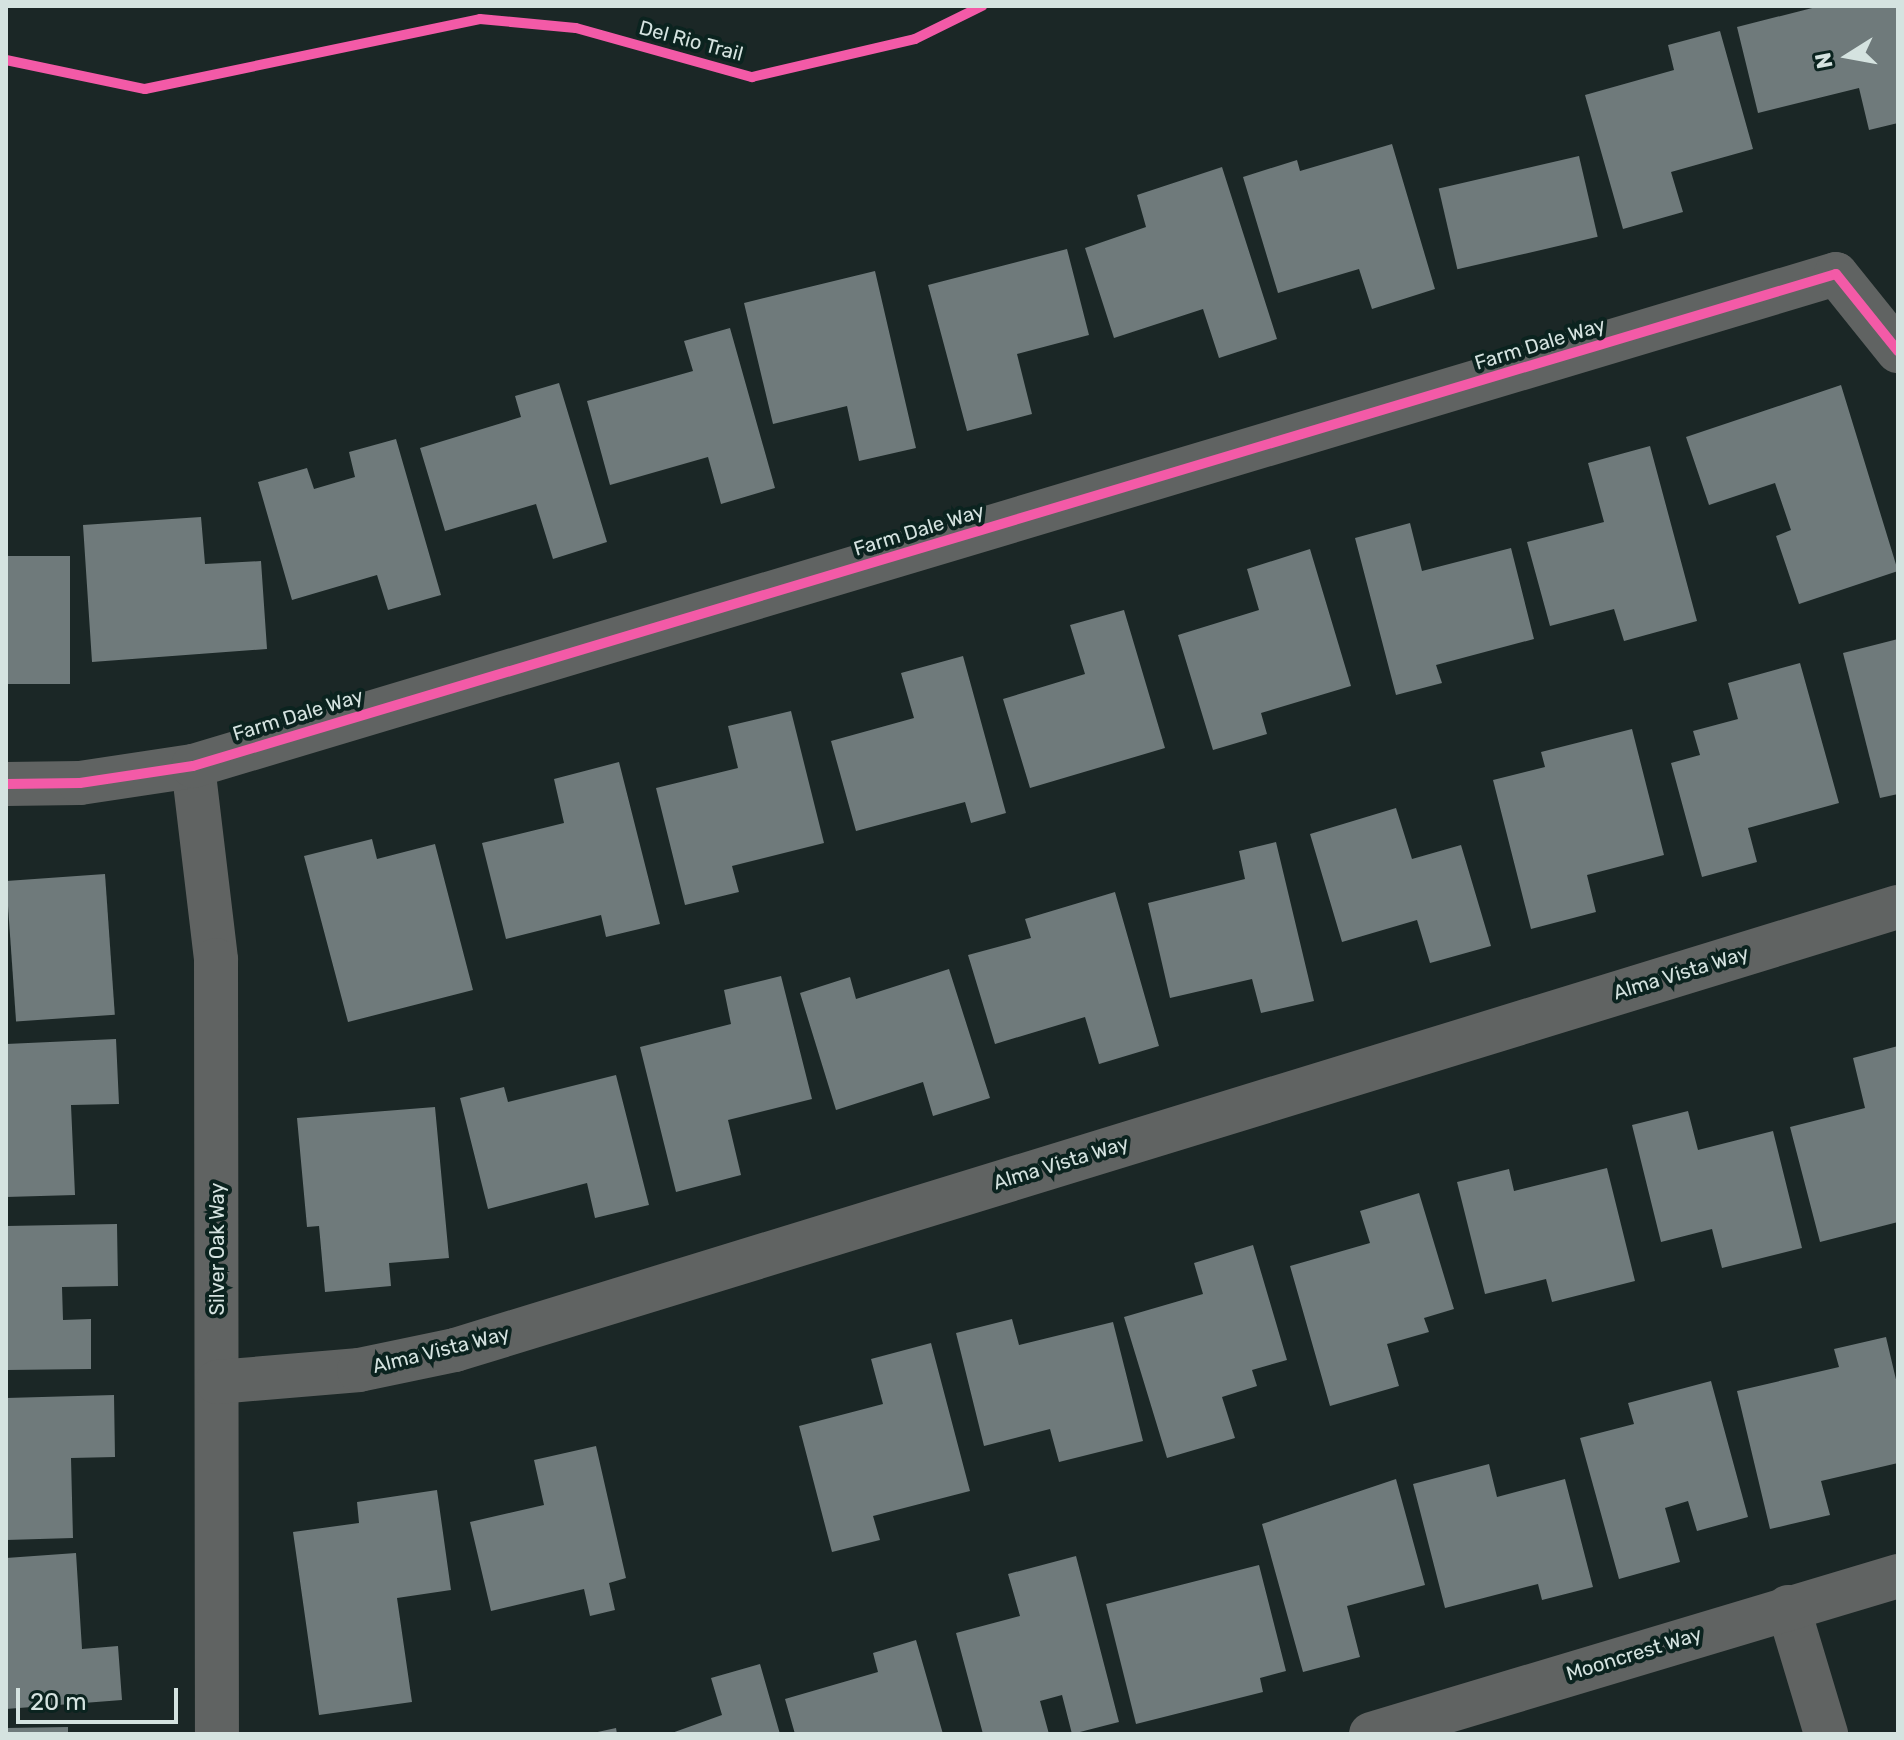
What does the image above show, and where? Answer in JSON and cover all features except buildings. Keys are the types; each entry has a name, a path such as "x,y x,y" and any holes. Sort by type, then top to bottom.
{"street":[{"name":"Farm Dale Way","path":"6,784 80,783 193,766 1836,274 1898,351"},
{"name":"Silver Oak Way","path":"193,766 216,960 217,1734"},
{"name":"Alma Vista Way","path":"217,1382 359,1370 455,1350 1898,907"},
{"name":"Mooncrest Way","path":"1371,1734 1898,1576"},
{"path":"1788,1607 1826,1734"}],"cycle path":[{"name":"Del Rio Trail","path":"6,60 145,89 480,19 576,28 752,77 915,39 982,6"},
{"path":"6,784 80,783 193,766 1836,274 1898,351"}]}
